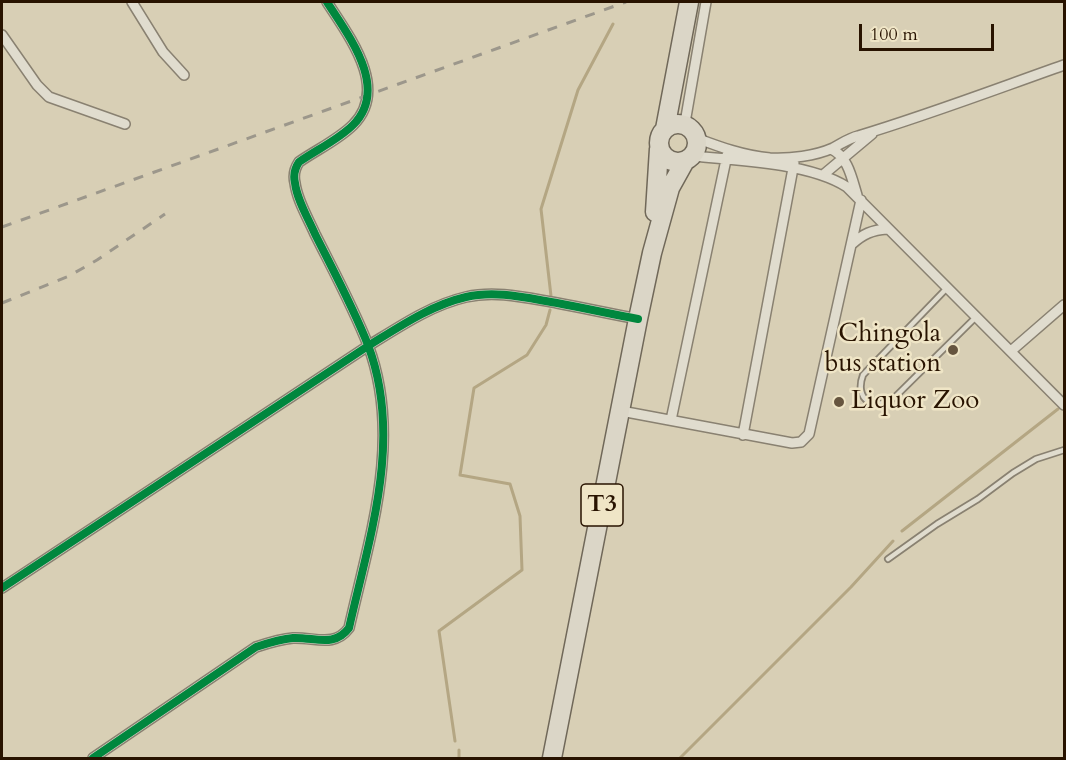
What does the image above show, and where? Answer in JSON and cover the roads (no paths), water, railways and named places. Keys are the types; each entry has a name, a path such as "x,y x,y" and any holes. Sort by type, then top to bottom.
{"highway":[{"name":"T3","path":"652,253 659,138 664,129 689,2"},
{"name":"T3","path":"552,759 652,253 670,188 697,144 678,96 678,59"},
{"path":"664,129 675,124 691,128"},
{"path":"659,149 672,162 689,159"}],"street":[{"path":"132,2 156,42 184,75"},
{"path":"93,759 256,647 276,640 294,638 332,640 342,637 349,628 379,495 384,457 384,421 379,386 368,346 309,220 295,184 295,167 299,162 351,128 363,113 367,102 368,80 360,56 327,2"},
{"path":"706,2 691,128 727,155 824,175 837,180 859,197 887,229 1065,405"},
{"path":"2,35 37,85 49,97 125,124"},
{"path":"689,159 727,155 795,157 831,149 855,137 1065,65"},
{"path":"824,175 874,132"},
{"path":"848,170 855,148"},
{"path":"621,411 792,443 801,442 809,434 852,244 859,197 843,159 831,149"},
{"path":"671,420 727,155"},
{"path":"742,435 795,157"},
{"path":"852,244 861,235 874,230 887,229"},
{"path":"2,588 368,346 415,318 441,306 466,297 495,294 523,297 638,319"},
{"path":"1011,351 1065,305"}],"lane":[{"path":"947,288 863,375 861,389 864,397 870,403 879,406 894,398 977,317"},
{"path":"888,559 937,524 978,500 1013,473 1036,459 1065,450"}],"waterway":[{"path":"551,296 541,209 578,90 613,24"},
{"path":"455,741 439,631 522,570 520,516 510,484 460,475 474,388 527,355 546,325 550,310"},
{"path":"902,531 1058,409"},
{"path":"680,758 851,587 893,541"},
{"path":"459,750 459,758"}],"railway":[{"path":"2,227 626,2"},
{"path":"2,303 69,276 165,214"}],"place":[{"name":"Chingola bus station","path":"953,350"},
{"name":"Liquor Zoo","path":"839,402"}]}
